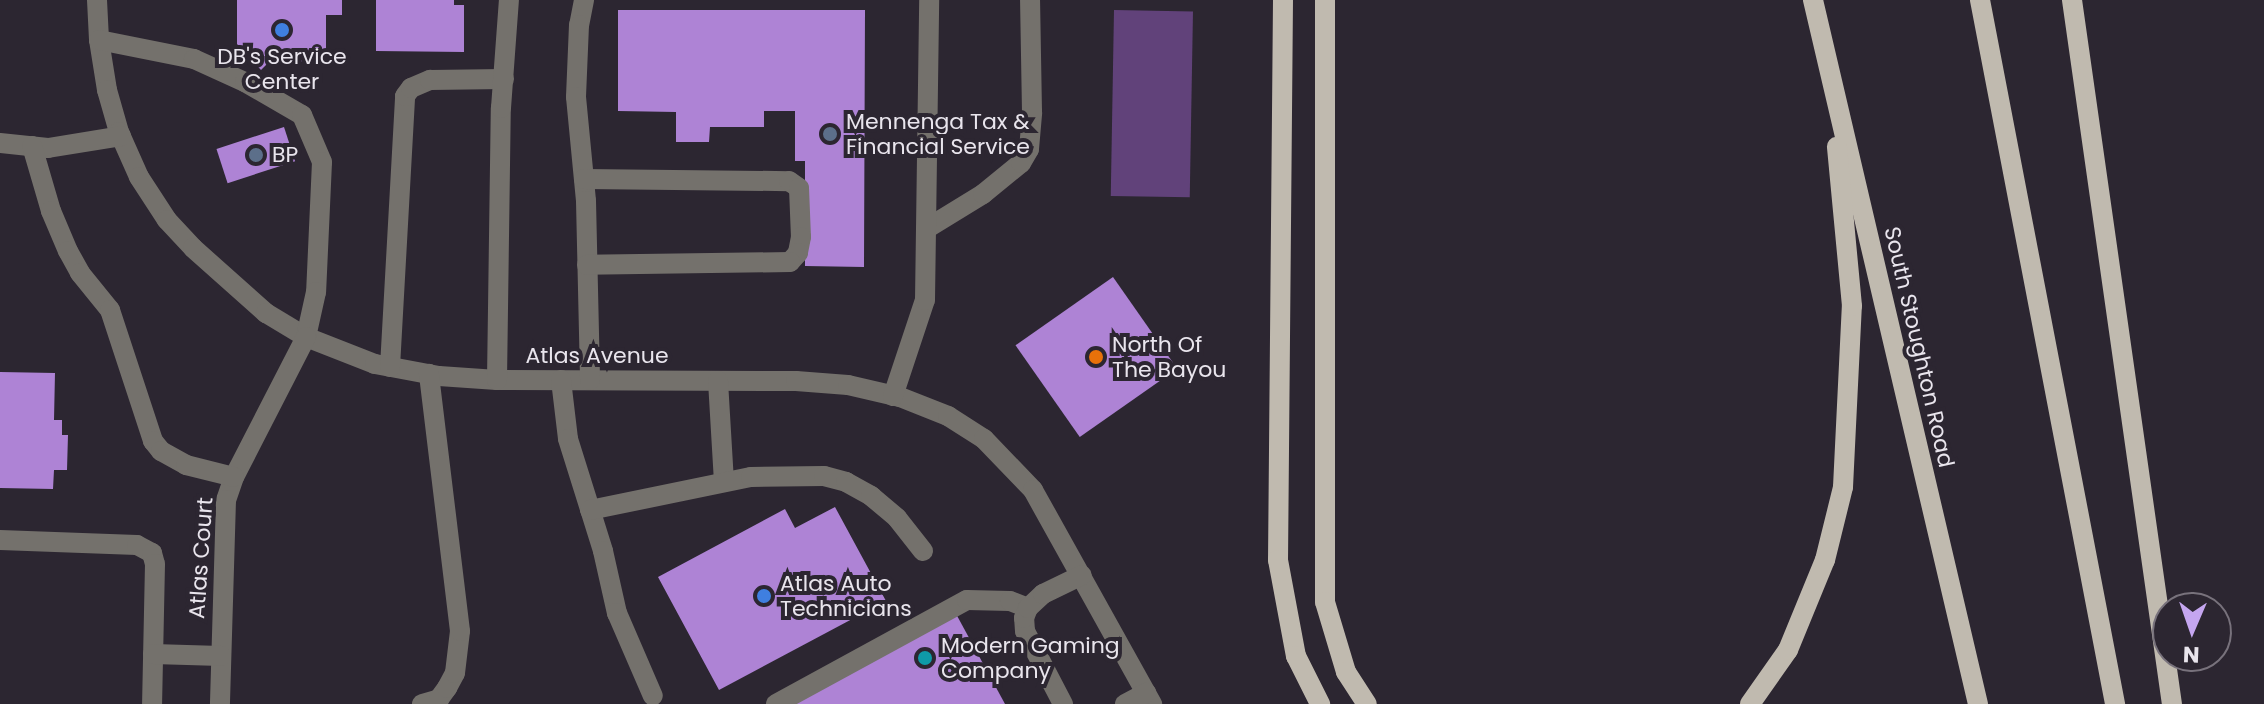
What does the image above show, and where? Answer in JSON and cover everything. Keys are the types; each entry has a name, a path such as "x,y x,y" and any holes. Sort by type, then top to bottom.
{"main road":[{"path":"1283,0 1278,560 1296,656 1320,704"},
{"path":"1325,0 1325,602 1346,672 1367,704"},
{"name":"South Stoughton Road","path":"1813,0 1978,704"},
{"path":"1980,0 2115,704"},
{"path":"2072,0 2172,704"},
{"path":"1750,704 1788,650 1825,560 1843,487 1852,306 1830,72"}],"street":[{"name":"Atlas Avenue","path":"97,0 99,40 121,136 139,177 167,220 228,283 266,313 306,337 390,367 429,374 497,380 848,385 893,396 948,416 984,439 1011,463 1048,514 1149,699"},
{"path":"497,380 504,79 509,0"},
{"path":"584,0 579,25 576,97 584,179 590,380"},
{"path":"893,396 925,300 929,0"},
{"path":"926,229 983,194 1021,163 1029,149 1032,112 1030,0"},
{"name":"Atlas Court","path":"99,40 194,59 245,82 302,115 322,162 316,292 306,337 234,477 226,500 220,704"},
{"path":"390,367 401,121 405,96 411,88 430,80 504,79"},
{"path":"0,143 65,147 121,136"},
{"path":"32,146 51,211 68,251 80,273 110,310 153,441 161,451 186,465 234,477"},
{"path":"584,179 789,181 799,188 801,237 798,253 790,262 587,265"},
{"path":"422,704 439,699 455,673 460,631 429,374"},
{"path":"561,380 568,439 617,613 653,696"},
{"path":"718,381 724,482"},
{"path":"590,510 724,482 787,475 824,476 846,482 871,496 897,518 923,551"},
{"path":"0,540 146,547 155,564 152,704"},
{"path":"1063,704 1025,631 1028,608 1043,594 1082,575"},
{"path":"776,704 967,600 1010,601 1028,608"},
{"path":"153,654 221,656"},
{"path":"1125,704 1149,699"}],"shaded area":[{"path":"1114,10 1193,11 1190,197 1111,196"}],"building":[{"name":"DB's Service Center","path":"237,0 342,0 342,15 326,15 326,61 269,62 261,70 237,44"},
{"path":"376,0 454,0 454,5 464,5 464,52 376,51"},
{"name":"Mennenga Tax & Financial Service","path":"618,10 865,10 864,267 805,266 805,161 795,161 795,111 764,111 764,127 710,127 709,142 676,142 676,112 618,111"},
{"name":"BP","path":"284,127 295,161 228,183 216,149"},
{"name":"North Of The Bayou","path":"1113,277 1177,369 1080,437 1016,345"},
{"path":"0,372 55,373 54,420 62,420 62,435 68,435 67,470 54,470 53,489 0,488"},
{"path":"835,507 886,601 719,690 658,577 785,509 795,528"},
{"name":"Modern Gaming Company","path":"955,612 1005,704 786,704"}],"place":[{"name":"DB's Service Center","path":"282,30"},
{"name":"Mennenga Tax & Financial Service","path":"830,134"},
{"name":"BP","path":"256,155"},
{"name":"North Of The Bayou","path":"1096,357"},
{"name":"Atlas Auto Technicians","path":"764,596"},
{"name":"Modern Gaming Company","path":"925,658"}]}
